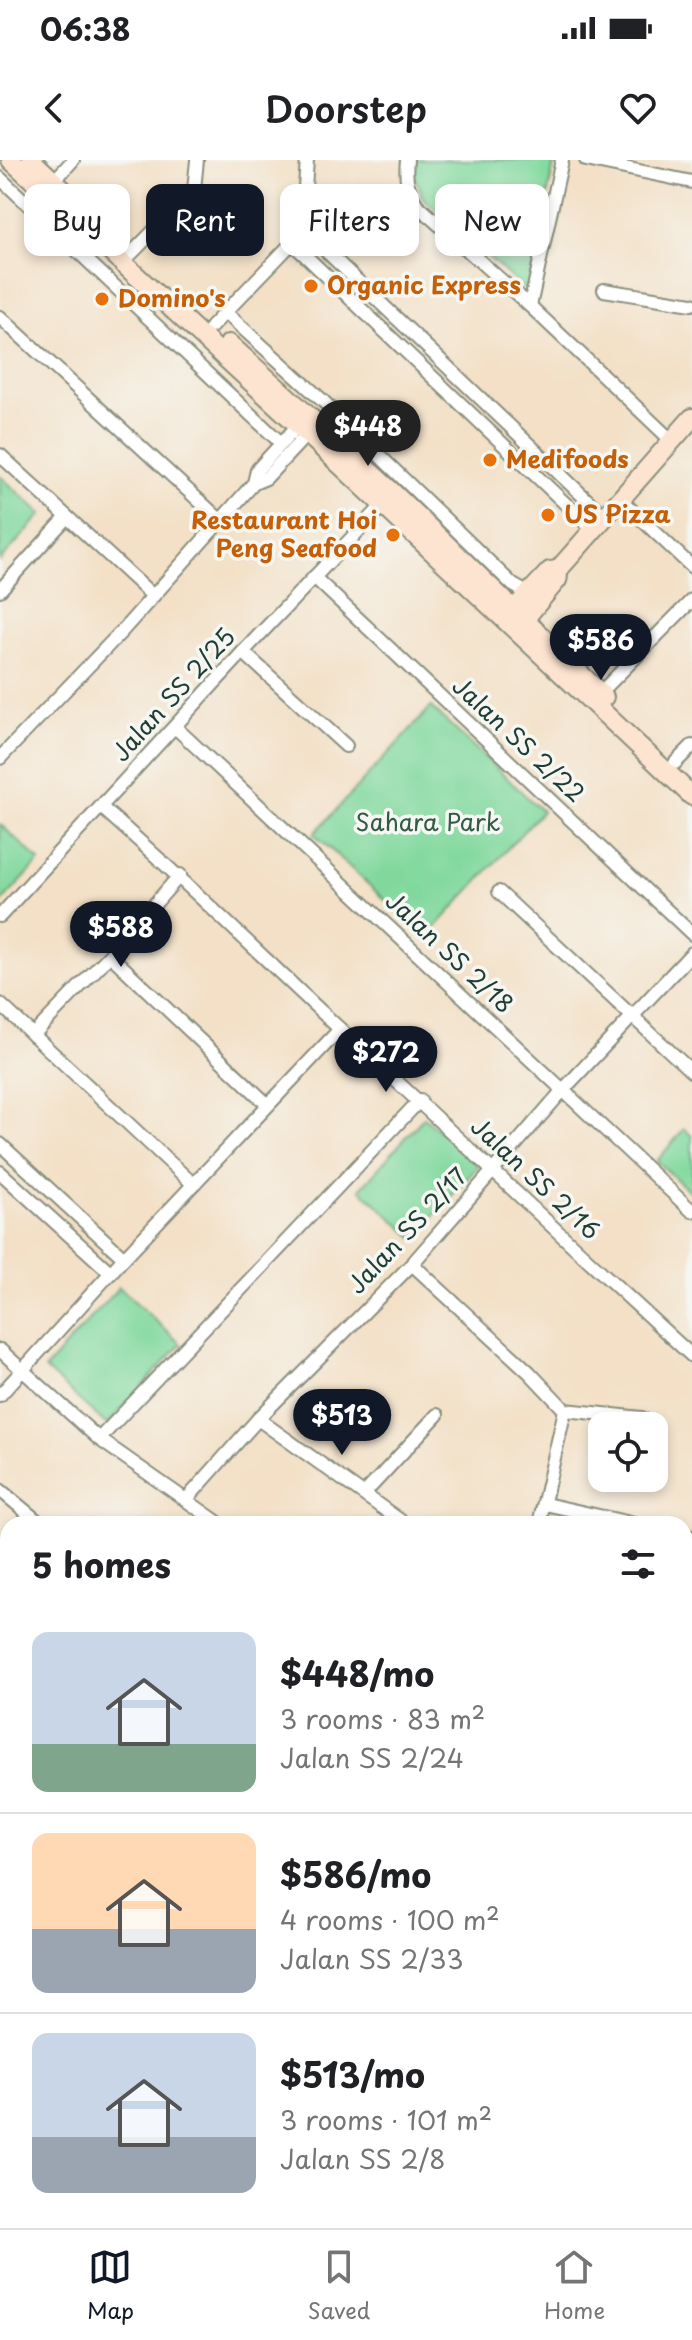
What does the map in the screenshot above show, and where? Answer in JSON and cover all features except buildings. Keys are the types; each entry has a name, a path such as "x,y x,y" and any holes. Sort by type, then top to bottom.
{"main road":[{"path":"14,162 54,181 211,327 383,505 514,620 692,796"},
{"path":"14,162 496,593 514,620 540,637 692,779"},
{"path":"514,620 533,599 550,571 558,570 692,418"},
{"path":"496,593 533,599"},
{"path":"533,599 540,637"}],"street":[{"path":"54,181 73,160"},
{"path":"131,254 194,190 197,160"},
{"path":"305,184 307,160"},
{"path":"407,160 405,175 408,191 417,205 530,306 672,441"},
{"path":"530,306 562,160"},
{"path":"586,160 692,182"},
{"path":"0,178 281,443"},
{"path":"211,327 280,256"},
{"path":"306,256 599,523"},
{"path":"330,256 599,523"},
{"path":"604,290 692,304"},
{"path":"226,313 323,401 513,585 533,599"},
{"path":"0,317 221,521"},
{"path":"254,483 257,470 281,443 308,424"},
{"path":"0,758 153,596 254,483 266,478 308,424"},
{"path":"0,455 153,596"},
{"path":"620,499 692,567"},
{"name":"Jalan SS 2/25","path":"0,916 383,505"},
{"path":"0,590 67,517"},
{"name":"Jalan SS 2/22","path":"314,577 692,934"},
{"path":"600,693 692,600"},
{"path":"243,652 346,746"},
{"name":"Jalan SS 2/18","path":"175,727 692,1211"},
{"path":"675,763 692,746"},
{"name":"Jalan SS 2/16","path":"101,807 180,875 340,1029 420,1100 692,1356"},
{"path":"33,1035 110,955 180,875"},
{"path":"499,892 692,1072"},
{"name":"Jalan SS 2/17","path":"186,1500 258,1419 412,1264 563,1090 692,953"},
{"path":"110,955 268,1105"},
{"path":"0,1004 193,1184"},
{"path":"0,1395 340,1029"},
{"path":"99,1439 420,1100"},
{"path":"0,1144 124,1258"},
{"path":"0,1172 111,1273"},
{"path":"412,1264 529,1372 565,1410 588,1412"},
{"path":"0,1350 99,1439 209,1516"},
{"path":"541,1516 565,1410"},
{"path":"364,1494 437,1415"},
{"path":"258,1419 394,1516"},
{"path":"0,1490 31,1516"},
{"path":"545,1504 599,1516"}],"green space":[{"path":"416,160 555,160 549,188 549,184 435,184 435,209 423,198 414,175"},
{"path":"487,256 535,256 527,292"},
{"path":"0,476 42,514 0,561"},
{"name":"Sahara Park","path":"431,707 542,811 426,938 314,834"},
{"path":"0,824 40,861 0,904"},
{"path":"424,1117 478,1166 414,1238 360,1189"},
{"path":"684,1129 692,1136 692,1194 657,1161"},
{"path":"119,1287 181,1344 107,1425 45,1369"}],"place":[{"name":"Organic Express","path":"311,286"},
{"name":"Domino's","path":"102,299"},
{"name":"Medifoods","path":"490,460"},
{"name":"US Pizza","path":"548,515"},
{"name":"Restaurant Hoi Peng Seafood","path":"393,535"}]}
